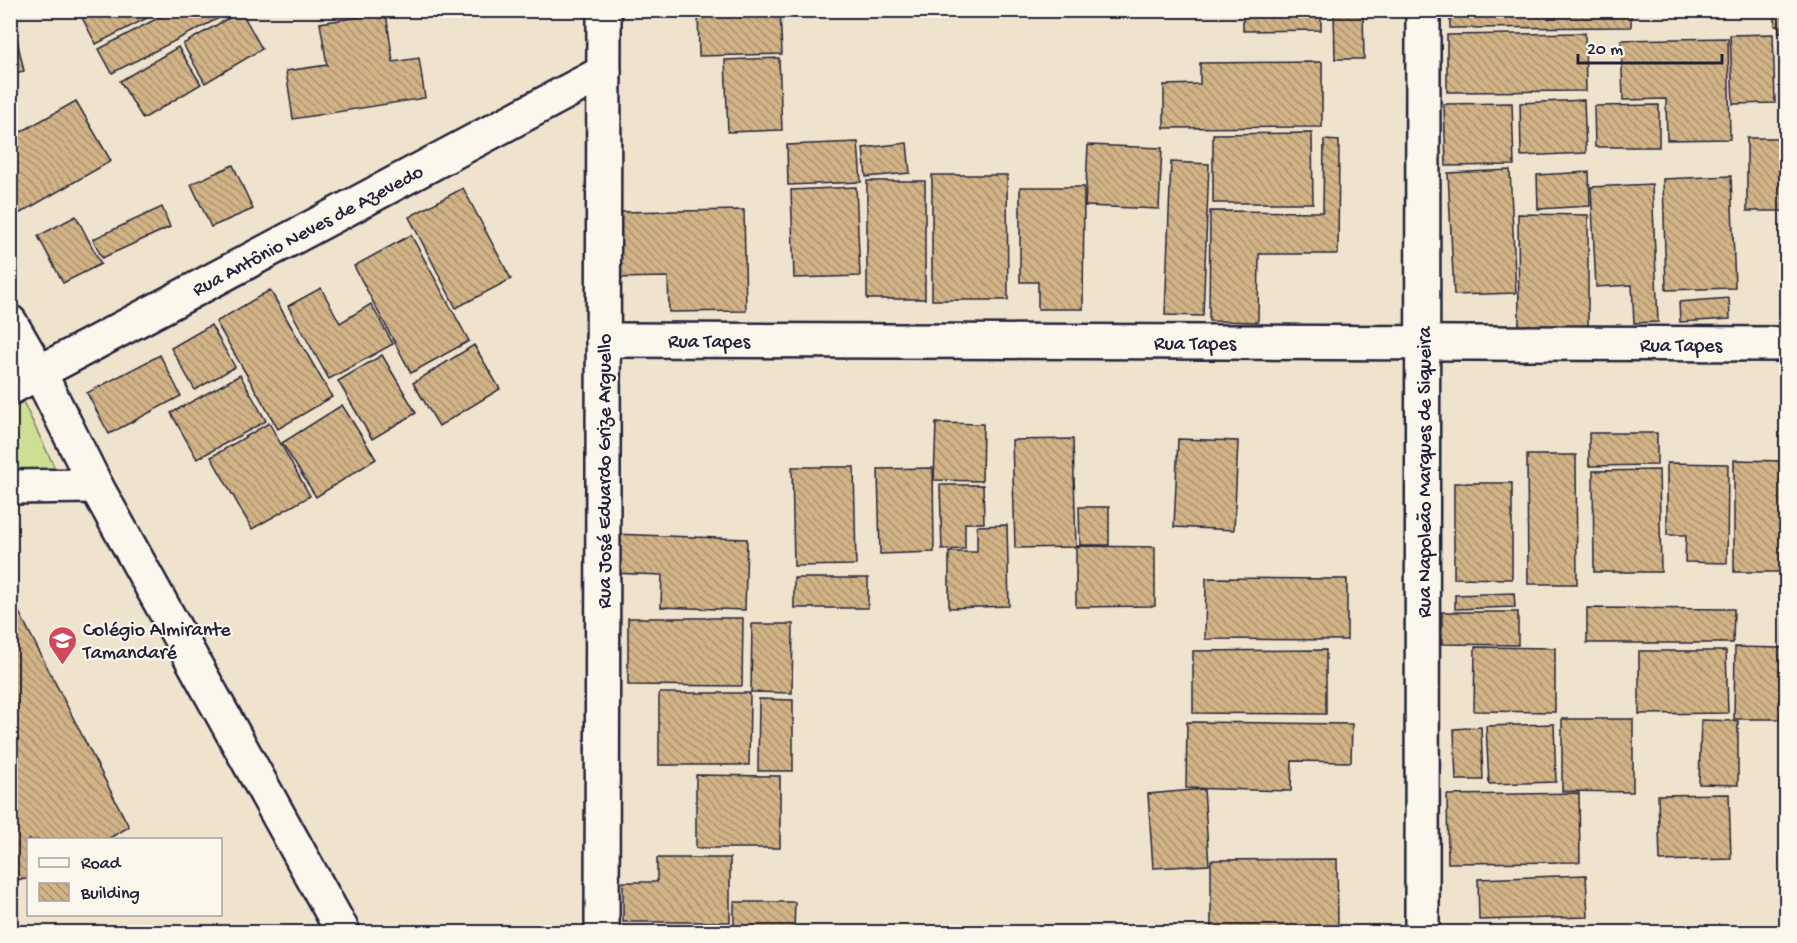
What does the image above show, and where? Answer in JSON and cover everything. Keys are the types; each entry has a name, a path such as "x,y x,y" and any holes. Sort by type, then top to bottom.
{"street":[{"name":"Rua José Eduardo Grize Arguello","path":"602,933 604,10"},
{"name":"Rua Napoleão Marques de Siqueira","path":"1422,933 1423,10"},
{"name":"Rua Antônio Neves de Azevedo","path":"10,388 604,72"},
{"path":"10,322 39,372 96,486 343,933"},
{"name":"Rua Tapes","path":"603,340 1786,344"},
{"path":"10,487 96,486"}],"green space":[{"path":"16,387 62,483 11,482 11,390"}],"building":[{"path":"78,10 150,10 153,15 96,44"},
{"path":"173,10 227,10 229,13 112,73 99,49"},
{"path":"698,10 780,10 782,54 699,56"},
{"path":"1243,10 1321,10 1321,30 1243,31"},
{"path":"1334,10 1363,10 1364,59 1335,59"},
{"path":"1450,10 1631,10 1631,27 1450,28"},
{"path":"1775,10 1786,10 1786,32 1779,32 1779,26 1775,26"},
{"path":"241,11 262,49 205,83 183,44"},
{"path":"386,13 393,62 419,58 425,98 293,119 286,71 327,65 320,23"},
{"path":"10,22 13,22 24,71 10,74"},
{"path":"1585,33 1586,91 1447,92 1447,35"},
{"path":"1773,34 1775,103 1733,104 1730,35"},
{"path":"1728,38 1730,139 1667,140 1666,99 1623,100 1621,40"},
{"path":"178,47 201,84 143,119 120,81"},
{"path":"779,58 782,130 728,132 725,60"},
{"path":"1322,62 1322,127 1164,128 1164,85 1200,84 1200,63"},
{"path":"1584,100 1586,153 1521,156 1520,103"},
{"path":"76,101 111,161 10,219 10,138"},
{"path":"1512,103 1514,165 1446,166 1444,104"},
{"path":"1659,105 1659,147 1595,147 1594,106"},
{"path":"1312,133 1313,203 1213,203 1213,134"},
{"path":"1747,138 1786,138 1786,211 1747,211"},
{"path":"1324,140 1339,141 1338,254 1259,254 1258,322 1209,321 1210,211 1323,212"},
{"path":"858,142 861,182 788,185 787,145"},
{"path":"907,143 910,173 866,177 863,148"},
{"path":"1088,145 1162,148 1159,209 1085,206"},
{"path":"1171,162 1209,164 1203,316 1165,315"},
{"path":"233,165 253,209 211,227 191,184"},
{"path":"1510,170 1516,293 1454,295 1448,173"},
{"path":"1589,172 1590,206 1538,209 1537,175"},
{"path":"932,175 1007,175 1008,300 932,300"},
{"path":"1731,176 1735,288 1666,290 1663,179"},
{"path":"867,181 925,181 925,299 867,299"},
{"path":"1652,184 1658,322 1634,323 1632,285 1596,287 1591,187"},
{"path":"856,187 860,276 794,278 791,190"},
{"path":"1020,187 1084,187 1083,309 1038,309 1038,282 1020,282"},
{"path":"463,188 511,279 456,308 409,217"},
{"path":"162,207 170,227 102,258 93,239"},
{"path":"744,210 746,311 669,312 668,277 613,278 612,212"},
{"path":"1518,214 1588,215 1588,326 1519,326"},
{"path":"76,216 101,264 63,283 38,236"},
{"path":"411,235 469,341 411,373 354,266"},
{"path":"321,288 340,323 371,304 393,344 329,379 288,306"},
{"path":"270,290 332,397 278,429 216,322"},
{"path":"1729,298 1730,319 1680,322 1679,302"},
{"path":"211,325 235,367 195,390 171,348"},
{"path":"474,345 500,389 439,426 413,383"},
{"path":"160,355 181,396 109,434 87,393"},
{"path":"382,355 416,413 372,439 338,381"},
{"path":"240,375 266,421 197,459 171,413"},
{"path":"342,405 376,459 316,497 282,443"},
{"path":"269,423 310,496 252,529 211,457"},
{"path":"936,423 983,424 982,481 934,480"},
{"path":"1589,433 1657,433 1657,465 1589,466"},
{"path":"1073,439 1076,547 1015,548 1012,440"},
{"path":"1178,439 1238,441 1234,530 1174,527"},
{"path":"1527,455 1576,455 1577,584 1528,584"},
{"path":"1734,460 1786,461 1786,572 1734,572"},
{"path":"1667,463 1728,464 1727,563 1685,562 1686,535 1667,535"},
{"path":"792,467 854,467 856,565 794,566"},
{"path":"933,468 934,552 880,554 878,469"},
{"path":"1659,470 1661,572 1594,572 1593,471"},
{"path":"1454,483 1512,483 1512,579 1454,578"},
{"path":"940,485 983,485 984,523 965,523 965,549 942,550"},
{"path":"1079,507 1109,507 1109,545 1080,545"},
{"path":"1007,525 1009,606 949,608 949,552 977,552 977,526"},
{"path":"612,534 747,539 745,610 661,607 662,575 610,573"},
{"path":"1076,546 1155,547 1155,606 1076,607"},
{"path":"794,578 868,578 868,608 794,608"},
{"path":"1206,578 1347,579 1347,640 1205,639"},
{"path":"1514,593 1515,607 1455,609 1455,595"},
{"path":"1784,597 1786,597 1786,644 1783,644"},
{"path":"17,608 129,827 110,838 27,838 27,879 10,880 10,611"},
{"path":"1587,608 1734,609 1733,643 1587,643"},
{"path":"1442,612 1518,612 1518,645 1442,644"},
{"path":"628,618 743,618 742,686 628,685"},
{"path":"752,624 793,624 792,693 751,692"},
{"path":"1475,647 1555,648 1555,712 1474,711"},
{"path":"1735,647 1783,648 1783,719 1734,719"},
{"path":"1326,650 1326,714 1193,713 1193,651"},
{"path":"1639,651 1726,651 1728,713 1639,714"},
{"path":"659,693 750,693 749,765 659,765"},
{"path":"759,699 793,700 793,771 758,771"},
{"path":"1562,719 1633,719 1633,792 1562,791"},
{"path":"1701,720 1738,721 1738,785 1699,784"},
{"path":"1187,722 1352,724 1351,762 1292,761 1291,791 1186,788"},
{"path":"1554,724 1556,782 1489,784 1486,726"},
{"path":"1481,727 1483,780 1456,780 1454,729"},
{"path":"696,775 780,776 780,848 696,848"},
{"path":"1204,789 1209,865 1153,868 1148,794"},
{"path":"1579,793 1580,862 1448,863 1447,795"},
{"path":"1729,794 1731,859 1660,861 1658,795"},
{"path":"657,858 730,858 730,922 623,922 623,882 657,882"},
{"path":"1337,859 1338,930 1211,931 1211,860"},
{"path":"1586,875 1588,917 1479,920 1478,879"},
{"path":"734,902 795,902 794,931 734,931"}],"place":[{"name":"Colégio Almirante Tamandaré","path":"62,666"}]}
